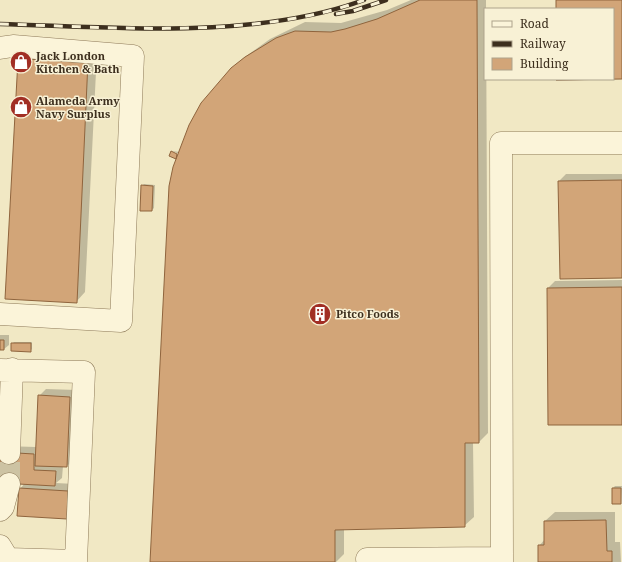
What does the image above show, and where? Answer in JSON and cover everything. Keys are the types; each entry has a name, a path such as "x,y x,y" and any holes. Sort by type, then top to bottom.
{"lane":[{"path":"0,48 13,46 133,56 121,321 0,314"},
{"path":"367,559 502,560 501,143 622,143"},
{"path":"0,546 8,559 76,562 84,372 6,369 9,453"},
{"path":"0,510 3,507 9,484"}],"building":[{"name":"Pitco Foods","path":"420,0 477,0 479,443 465,443 465,527 335,530 335,562 150,562 169,186 173,167 189,125 201,103 231,68 245,57 276,38 295,31 331,32 345,29 377,19"},
{"path":"556,0 622,0 622,79 614,79 614,8 556,8"},
{"path":"18,59 88,61 77,303 5,299"},
{"path":"171,151 177,154 176,159 169,156"},
{"path":"622,180 622,278 560,279 558,181"},
{"path":"141,185 153,186 152,211 140,211"},
{"path":"622,287 622,425 548,425 547,288"},
{"path":"0,340 4,340 4,350 0,350"},
{"path":"11,343 31,343 31,352 11,351"},
{"path":"38,395 70,397 67,467 35,466"},
{"path":"0,452 34,454 34,470 56,471 55,486 0,483"},
{"path":"19,488 68,491 67,519 17,516"},
{"path":"612,488 621,488 621,504 612,504"},
{"path":"606,520 607,551 612,551 612,562 538,562 538,545 544,545 544,521"}],"tunnel":[{"path":"9,453 9,484"}],"railway":[{"path":"0,24 137,28 231,26 278,21 322,13 364,0"},
{"path":"336,14 353,11 386,0"}],"place":[{"name":"Jack London Kitchen & Bath","path":"21,62"},
{"name":"Alameda Army Navy Surplus","path":"21,107"},
{"name":"Pitco Foods","path":"320,314"}]}
